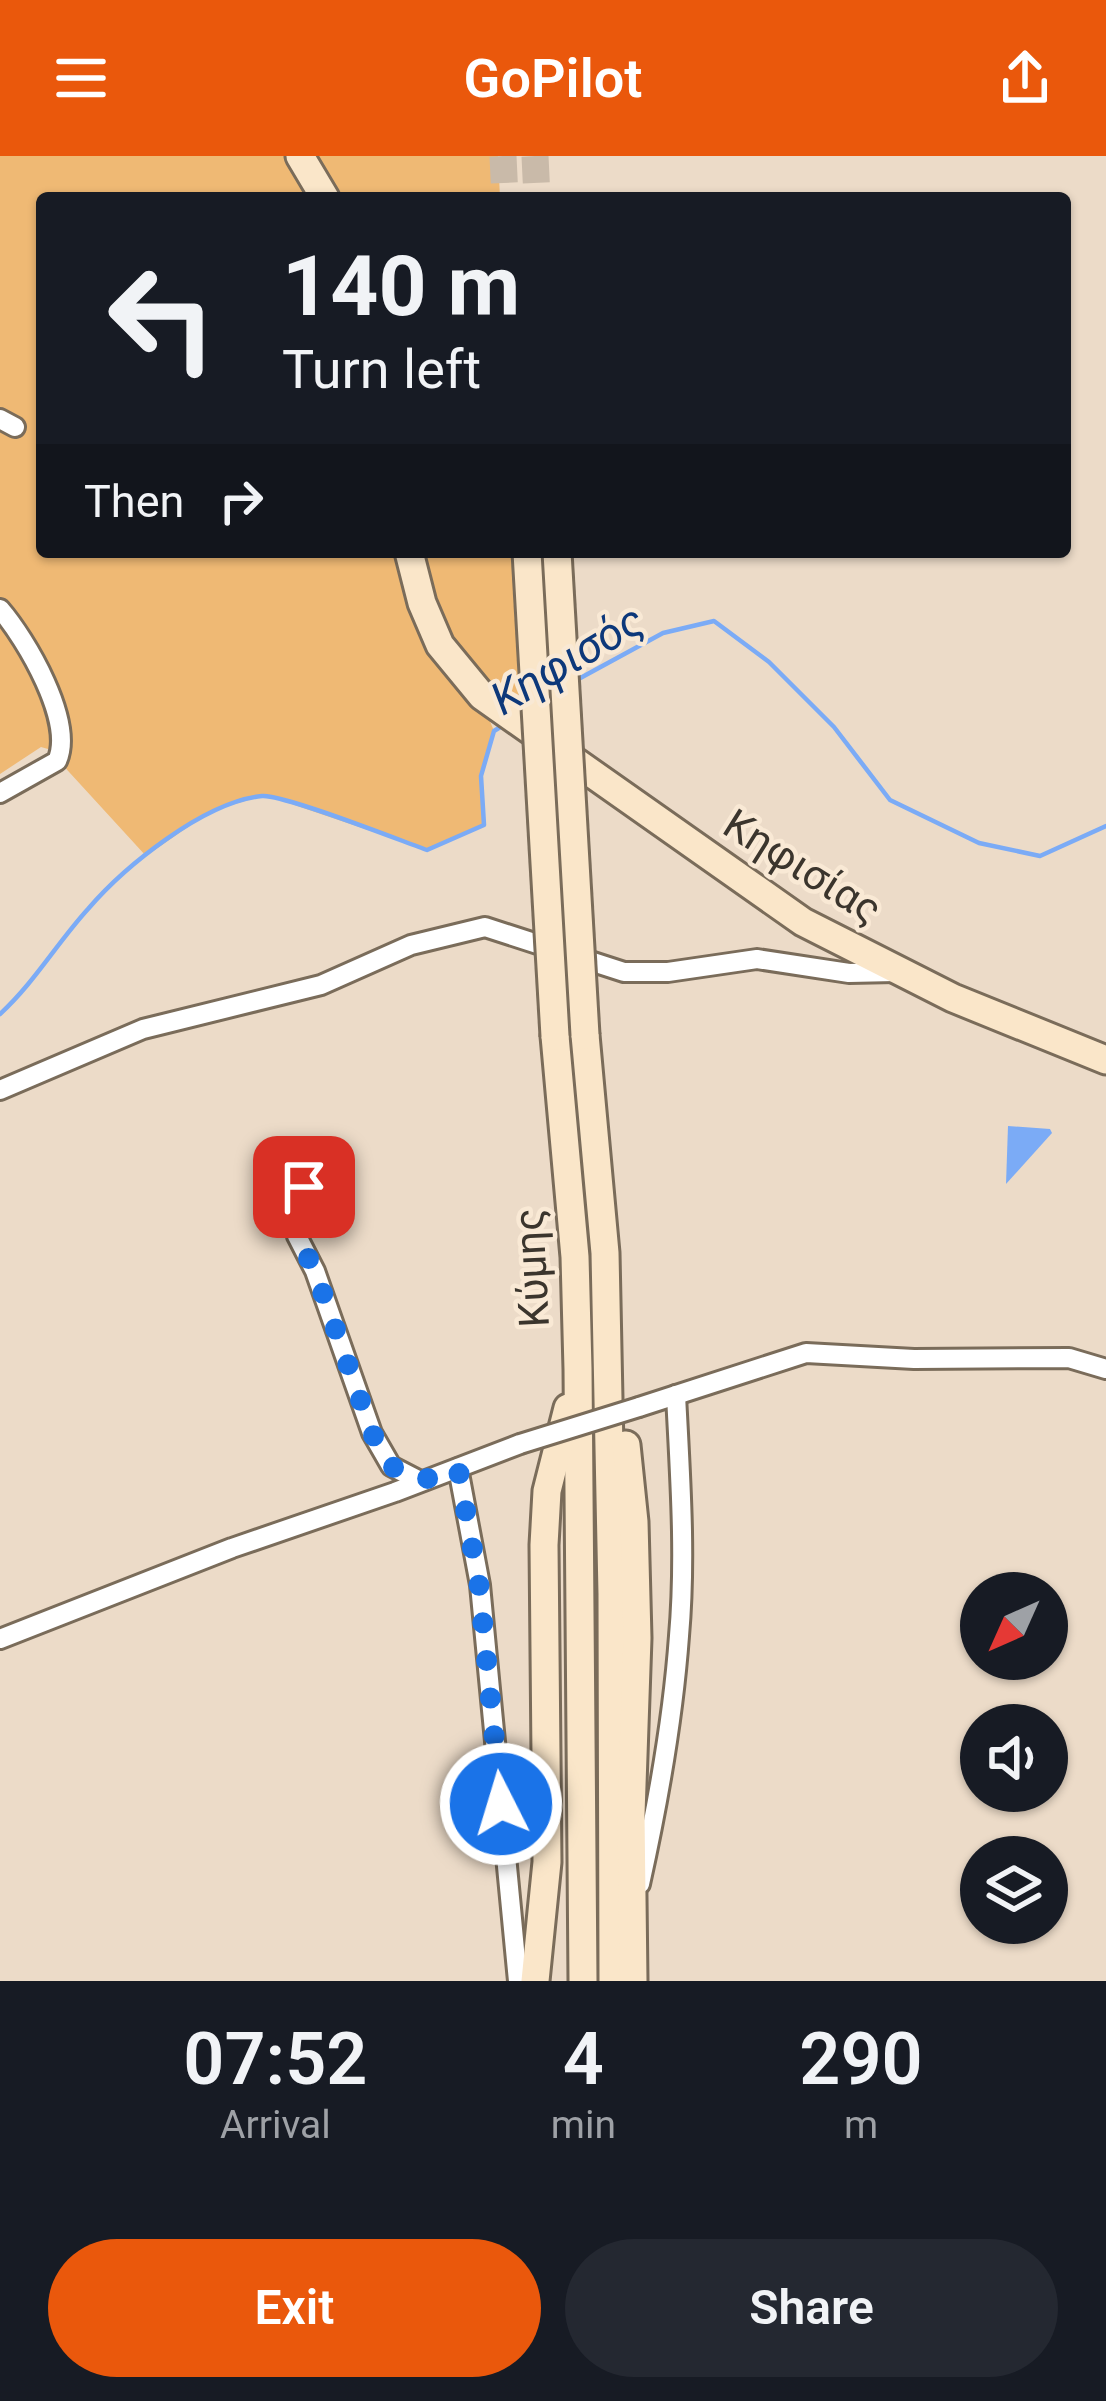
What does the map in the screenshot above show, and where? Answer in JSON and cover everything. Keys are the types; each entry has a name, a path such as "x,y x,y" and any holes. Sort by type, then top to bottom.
{"main road":[{"path":"300,156 321,192"},
{"name":"Κηφισίας","path":"411,558 440,645 482,696 779,907 895,972 1106,1060"},
{"name":"Κύμης","path":"527,558 555,1036 575,1257 583,1981"},
{"name":"Κύμης","path":"557,558 604,1253 613,1981"},
{"path":"608,1365 621,1400 636,1556 632,1981"},
{"path":"536,1981 547,1862 547,1491 578,1370"}],"street":[{"path":"0,609 61,716 62,746 57,761 0,793"},
{"path":"0,1090 143,1029 339,980 411,945 485,926 624,972 668,972 758,959 849,973 895,972"},
{"path":"304,1187 295,1220 297,1236 315,1271 372,1433 391,1466 420,1481"},
{"path":"0,1639 232,1548 520,1444 806,1354 1069,1358 1106,1370"},
{"path":"631,1924 652,1832 680,1635 676,1395"},
{"path":"458,1468 479,1585 518,1981"}],"shaded area":[{"path":"0,156 284,156 306,192 36,192 36,558 395,558 412,610 432,650 494,731 481,776 484,825 427,850 265,795 211,811 146,856 48,749 41,747 0,774"},
{"path":"311,156 498,156 500,192 333,192"},
{"path":"420,558 518,558 527,727 485,692 446,641"},
{"path":"575,1032 595,1253 604,1981 592,1981 565,1033"}],"water":[{"path":"1008,1126 1050,1129 1052,1133 1006,1184"}],"waterway":[{"name":"Κηφισός","path":"573,682 663,633 714,621 769,662 834,727 890,800 979,843 1040,856 1106,826"},
{"name":"Κηφισός","path":"0,1014 123,874 191,823 239,801 274,797 427,850 484,825 481,776 494,731 502,726"}],"tunnel":[{"path":"503,156 505,192"},
{"path":"535,156 537,192"}],"route":[{"path":"304,1187 295,1220 297,1236 315,1271 384,1458 420,1481 458,1468 479,1585 501,1804"}]}
